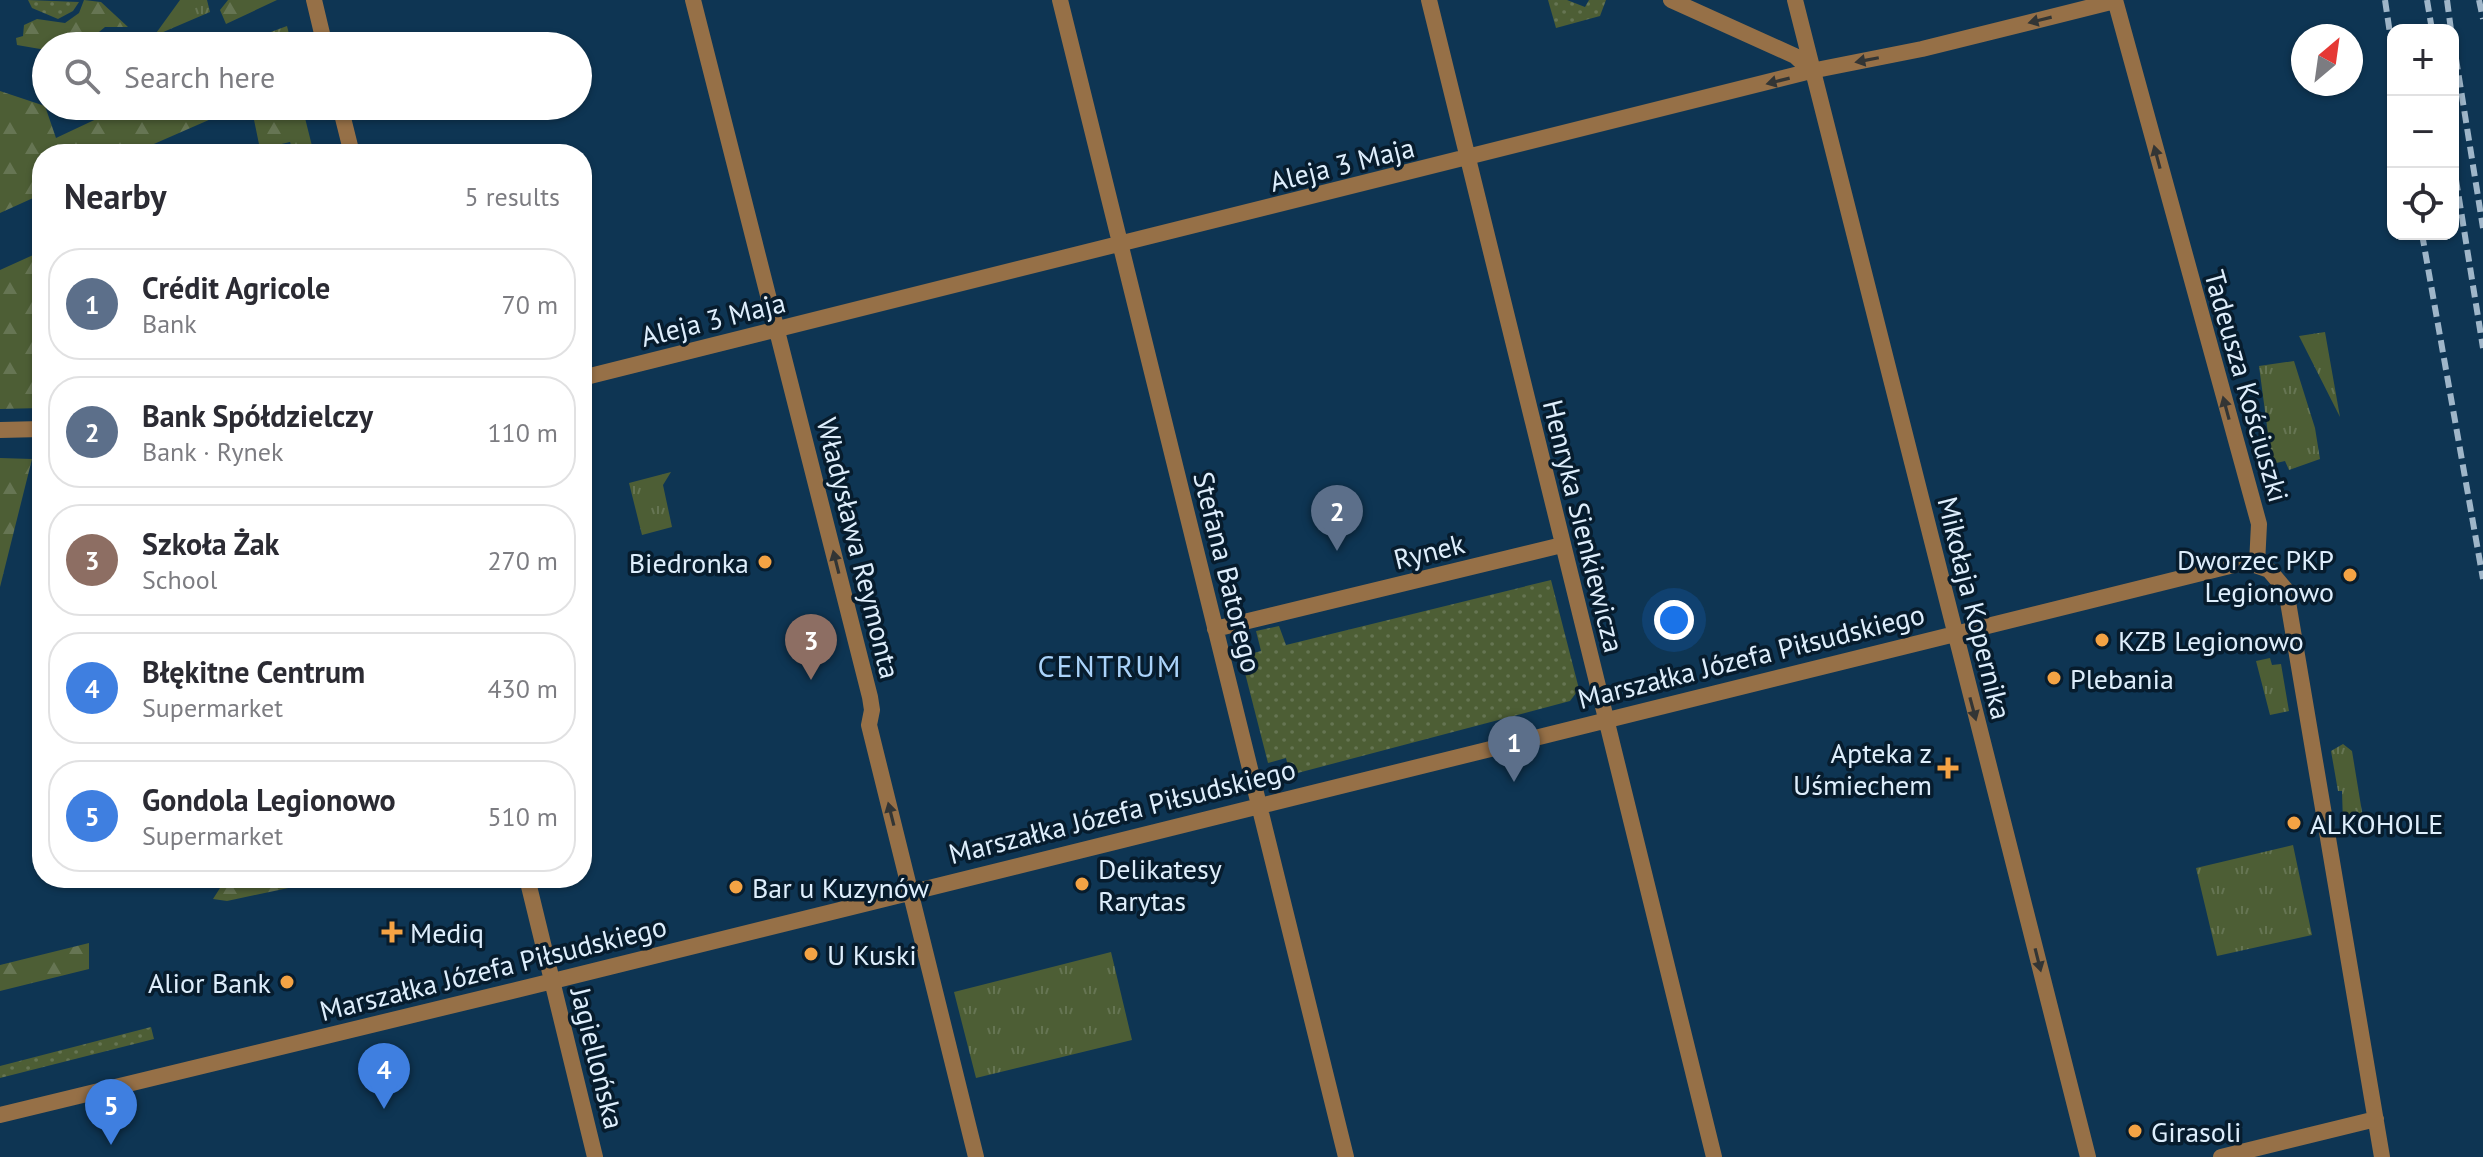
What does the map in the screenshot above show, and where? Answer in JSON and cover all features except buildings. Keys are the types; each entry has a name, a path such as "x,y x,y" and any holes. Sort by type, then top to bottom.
{"street":[{"path":"314,0 322,32"},
{"name":"Władysława Reymonta","path":"693,0 774,330 782,346 870,697 872,710 869,725 976,1157"},
{"name":"Stefana Batorego","path":"1060,0 1346,1157"},
{"name":"Henryka Sienkiewicza","path":"1429,0 1714,1157"},
{"path":"1671,0 1795,56 1811,71"},
{"name":"Mikołaja Kopernika","path":"1795,0 1811,71 1820,90 1841,171 1953,633 2088,1157"},
{"name":"Aleja 3 Maja","path":"592,376 1122,246 1811,71 1922,49 2115,0"},
{"name":"Tadeusza Kościuszki","path":"2115,0 2259,524 2257,564"},
{"path":"344,120 350,144"},
{"path":"0,430 32,429"},
{"name":"Rynek","path":"1215,629 1562,545"},
{"path":"2257,564 2274,574 2286,590 2382,1157"},
{"name":"Marszałka Józefa Piłsudskiego","path":"0,1115 553,981 2227,565 2257,564"},
{"name":"Jagiellońska","path":"530,888 595,1157"},
{"path":"2221,1157 2376,1119"}],"green space":[{"path":"28,0 79,2 73,11 58,19 32,8"},
{"path":"84,0 101,2 128,27 105,27 99,32 32,32 32,48 17,45 16,38 23,36 24,25 37,19 65,23 79,13"},
{"path":"180,0 207,0 210,12 157,32"},
{"path":"228,0 277,0 226,24 220,10"},
{"path":"1548,0 1567,0 1585,7 1589,0 1606,0 1600,16 1556,28"},
{"path":"287,26 288,32 271,32"},
{"path":"0,91 32,102 32,120 50,120 56,138 94,120 209,120 154,144 32,144 32,199 0,213"},
{"path":"254,120 306,120 312,144 290,142 259,144"},
{"path":"32,256 32,408 0,409 0,270"},
{"path":"2325,332 2340,417 2299,336"},
{"path":"2294,361 2315,428 2320,459 2289,470 2285,461 2272,464 2259,366"},
{"path":"0,458 32,459 0,587"},
{"path":"671,472 663,485 672,527 642,535 629,483"},
{"path":"1551,580 1579,689 1570,701 1290,775 1286,758 1268,763 1245,673 1250,654 1261,651 1256,631 1279,626 1286,645"},
{"path":"2270,658 2272,665 2281,664 2289,711 2270,715 2256,661"},
{"path":"2343,744 2352,751 2362,812 2350,829 2343,824 2342,791 2338,791 2331,751"},
{"path":"2293,845 2312,935 2217,956 2196,868"},
{"path":"220,888 288,888 227,901 213,899"},
{"path":"89,943 89,969 0,991 0,965"},
{"path":"1111,952 1132,1040 976,1078 954,992"},
{"path":"151,1027 154,1039 0,1078 0,1066"}],"railway":[{"path":"2385,0 2389,24"},
{"path":"2427,0 2431,24"},
{"path":"2447,0 2450,24"},
{"path":"2479,0 2483,19"},
{"path":"2459,78 2483,228"},
{"path":"2454,168 2483,348"},
{"path":"2423,240 2483,579"}],"place":[{"name":"Bank Spółdzielczy","path":"1337,551"},
{"name":"Biedronka","path":"765,562"},
{"name":"Dworzec PKP Legionowo","path":"2350,575"},
{"name":"KZB Legionowo","path":"2102,640"},
{"name":"Plebania","path":"2054,678"},
{"name":"Szkoła Żak","path":"811,680"},
{"name":"Apteka z Uśmiechem","path":"1948,768"},
{"name":"Crédit Agricole","path":"1514,782"},
{"name":"ALKOHOLE","path":"2294,823"},
{"name":"Delikatesy Rarytas","path":"1082,884"},
{"name":"Bar u Kuzynów","path":"736,887"},
{"name":"Mediq","path":"392,932"},
{"name":"U Kuski","path":"811,954"},
{"name":"Alior Bank","path":"287,982"},
{"name":"Błękitne Centrum","path":"384,1109"},
{"name":"Girasoli","path":"2135,1131"},
{"name":"Gondola Legionowo","path":"111,1145"}],"district":[{"name":"CENTRUM","path":"1110,665"}]}
